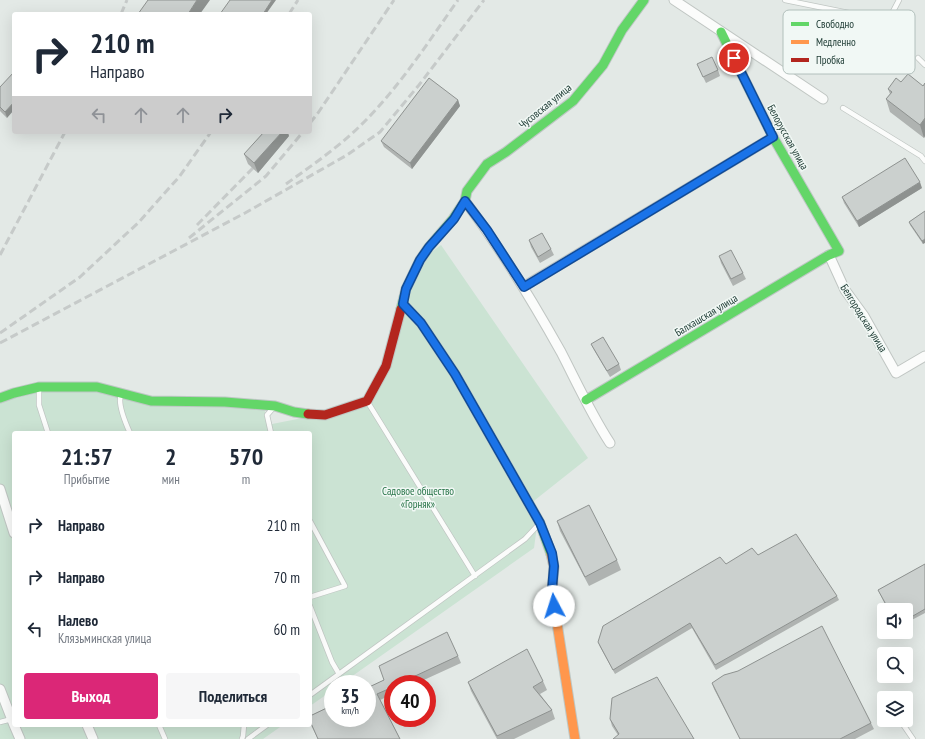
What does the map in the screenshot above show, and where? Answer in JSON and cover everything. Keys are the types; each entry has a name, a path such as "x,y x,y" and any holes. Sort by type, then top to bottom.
{"street":[{"name":"Чусовская улица","path":"367,401 386,366 406,289 420,260 429,247 454,219 465,201 467,191 486,164 506,152 574,102 603,65 622,30 644,0"},
{"path":"674,0 783,73"},
{"name":"Белорусская улица","path":"721,32 773,137 839,251"},
{"path":"784,74 822,99"},
{"path":"524,287 773,137"},
{"path":"465,201 487,230 542,317 597,424 610,443"},
{"name":"Балхашская улица","path":"586,400 829,255 839,251"},
{"name":"Белгородская улица","path":"829,255 845,290 864,316 896,373 925,356"},
{"path":"403,304 421,323 455,374 540,523 552,553 554,566 552,590 575,739"},
{"path":"0,398 40,387 97,387 151,400 218,402 275,406 294,412 312,415 325,415 367,401"},
{"path":"0,489 12,526"},
{"path":"0,689 12,720"},
{"path":"15,727 20,739"},
{"path":"88,727 93,739"}],"lane":[{"path":"785,0 834,10"},
{"path":"894,10 899,0"},
{"path":"918,58 925,65"},
{"path":"843,108 921,156 925,161"},
{"path":"40,387 39,405 47,431"},
{"path":"121,394 119,398 129,431"},
{"path":"367,401 475,576"},
{"path":"271,431 267,415 275,406"},
{"path":"312,693 340,674 525,539 540,523"},
{"path":"312,525 345,586 312,596"},
{"path":"312,611 332,662 340,674"},
{"path":"0,722 12,723"},
{"path":"160,727 165,739"},
{"path":"242,739 244,736 244,727"},
{"path":"248,739 264,727"},
{"path":"905,727 913,739"}],"green space":[{"name":"Садовое общество «Горняк»","path":"441,245 588,458 535,500 529,507 537,526 534,548 354,675 324,675 324,696 312,705 312,431 12,431 12,727 280,727 263,739 0,739 0,402 50,389 114,393 264,406 267,425 348,409 367,401 409,295 429,254"}],"building":[{"path":"148,0 197,0 189,12 139,12"},
{"path":"230,0 272,0 264,12 221,12"},
{"path":"712,57 718,70 703,77 697,64"},
{"path":"12,74 12,104 5,112 0,107 0,87"},
{"path":"908,74 923,86 925,83 925,118 920,125 886,99 892,92 888,89 896,78 901,82"},
{"path":"429,78 458,100 410,163 381,141"},
{"path":"262,134 280,134 254,163 244,154"},
{"path":"905,158 920,182 857,221 842,197"},
{"path":"925,211 925,239 922,241 909,222"},
{"path":"542,233 551,249 538,257 529,240"},
{"path":"731,250 743,273 731,279 719,256"},
{"path":"603,337 619,364 607,371 591,344"},
{"path":"589,505 617,560 585,577 557,521"},
{"path":"796,534 837,596 715,665 690,623 613,670 598,642 603,626 720,557 726,564 752,548 758,555"},
{"path":"925,564 925,609 913,616 913,603 885,603 878,590"},
{"path":"822,626 871,723 840,739 740,739 712,683 724,675 738,671"},
{"path":"447,632 458,656 417,675 384,675 384,680 379,666"},
{"path":"527,649 543,681 533,687 552,710 497,736 468,682"},
{"path":"657,677 694,739 613,739 619,734 610,719 612,698"},
{"path":"384,680 384,691 377,694 384,708 384,727 394,727 400,739 318,739 312,726 312,715 324,709 324,727 376,727 376,684"}],"railway":[{"path":"122,12 127,0"},
{"path":"290,12 298,0"},
{"path":"312,120 394,0"},
{"path":"286,184 338,145 367,119 404,76 458,0"},
{"path":"0,343 245,213 347,155 380,132 419,85 484,0"},
{"path":"0,255 64,134"},
{"path":"0,333 80,277 139,222 179,177 210,134"},
{"path":"189,238 266,176 301,134"},
{"path":"197,225 253,168"}],"traffic: fast":[{"path":"401,309 406,289 420,260 453,219 465,201 467,191 487,164 506,152 573,101 603,65 622,30 644,0"},
{"path":"586,400 829,255 839,251 773,137 721,32"},
{"path":"403,304 421,323 455,374 540,523 551,554"},
{"path":"0,398 39,387 97,387 151,401 225,402 275,406 294,412 308,414"}],"traffic: slow":[{"path":"551,554 554,567 552,591 575,739"}],"traffic: jam":[{"path":"308,414 325,415 367,401 386,366 401,309"}],"route":[{"path":"554,606 552,590 554,566 552,553 540,523 455,374 421,323 403,304 406,289 420,260 429,247 454,219 465,201 487,230 524,287 773,137 734,58"}]}
